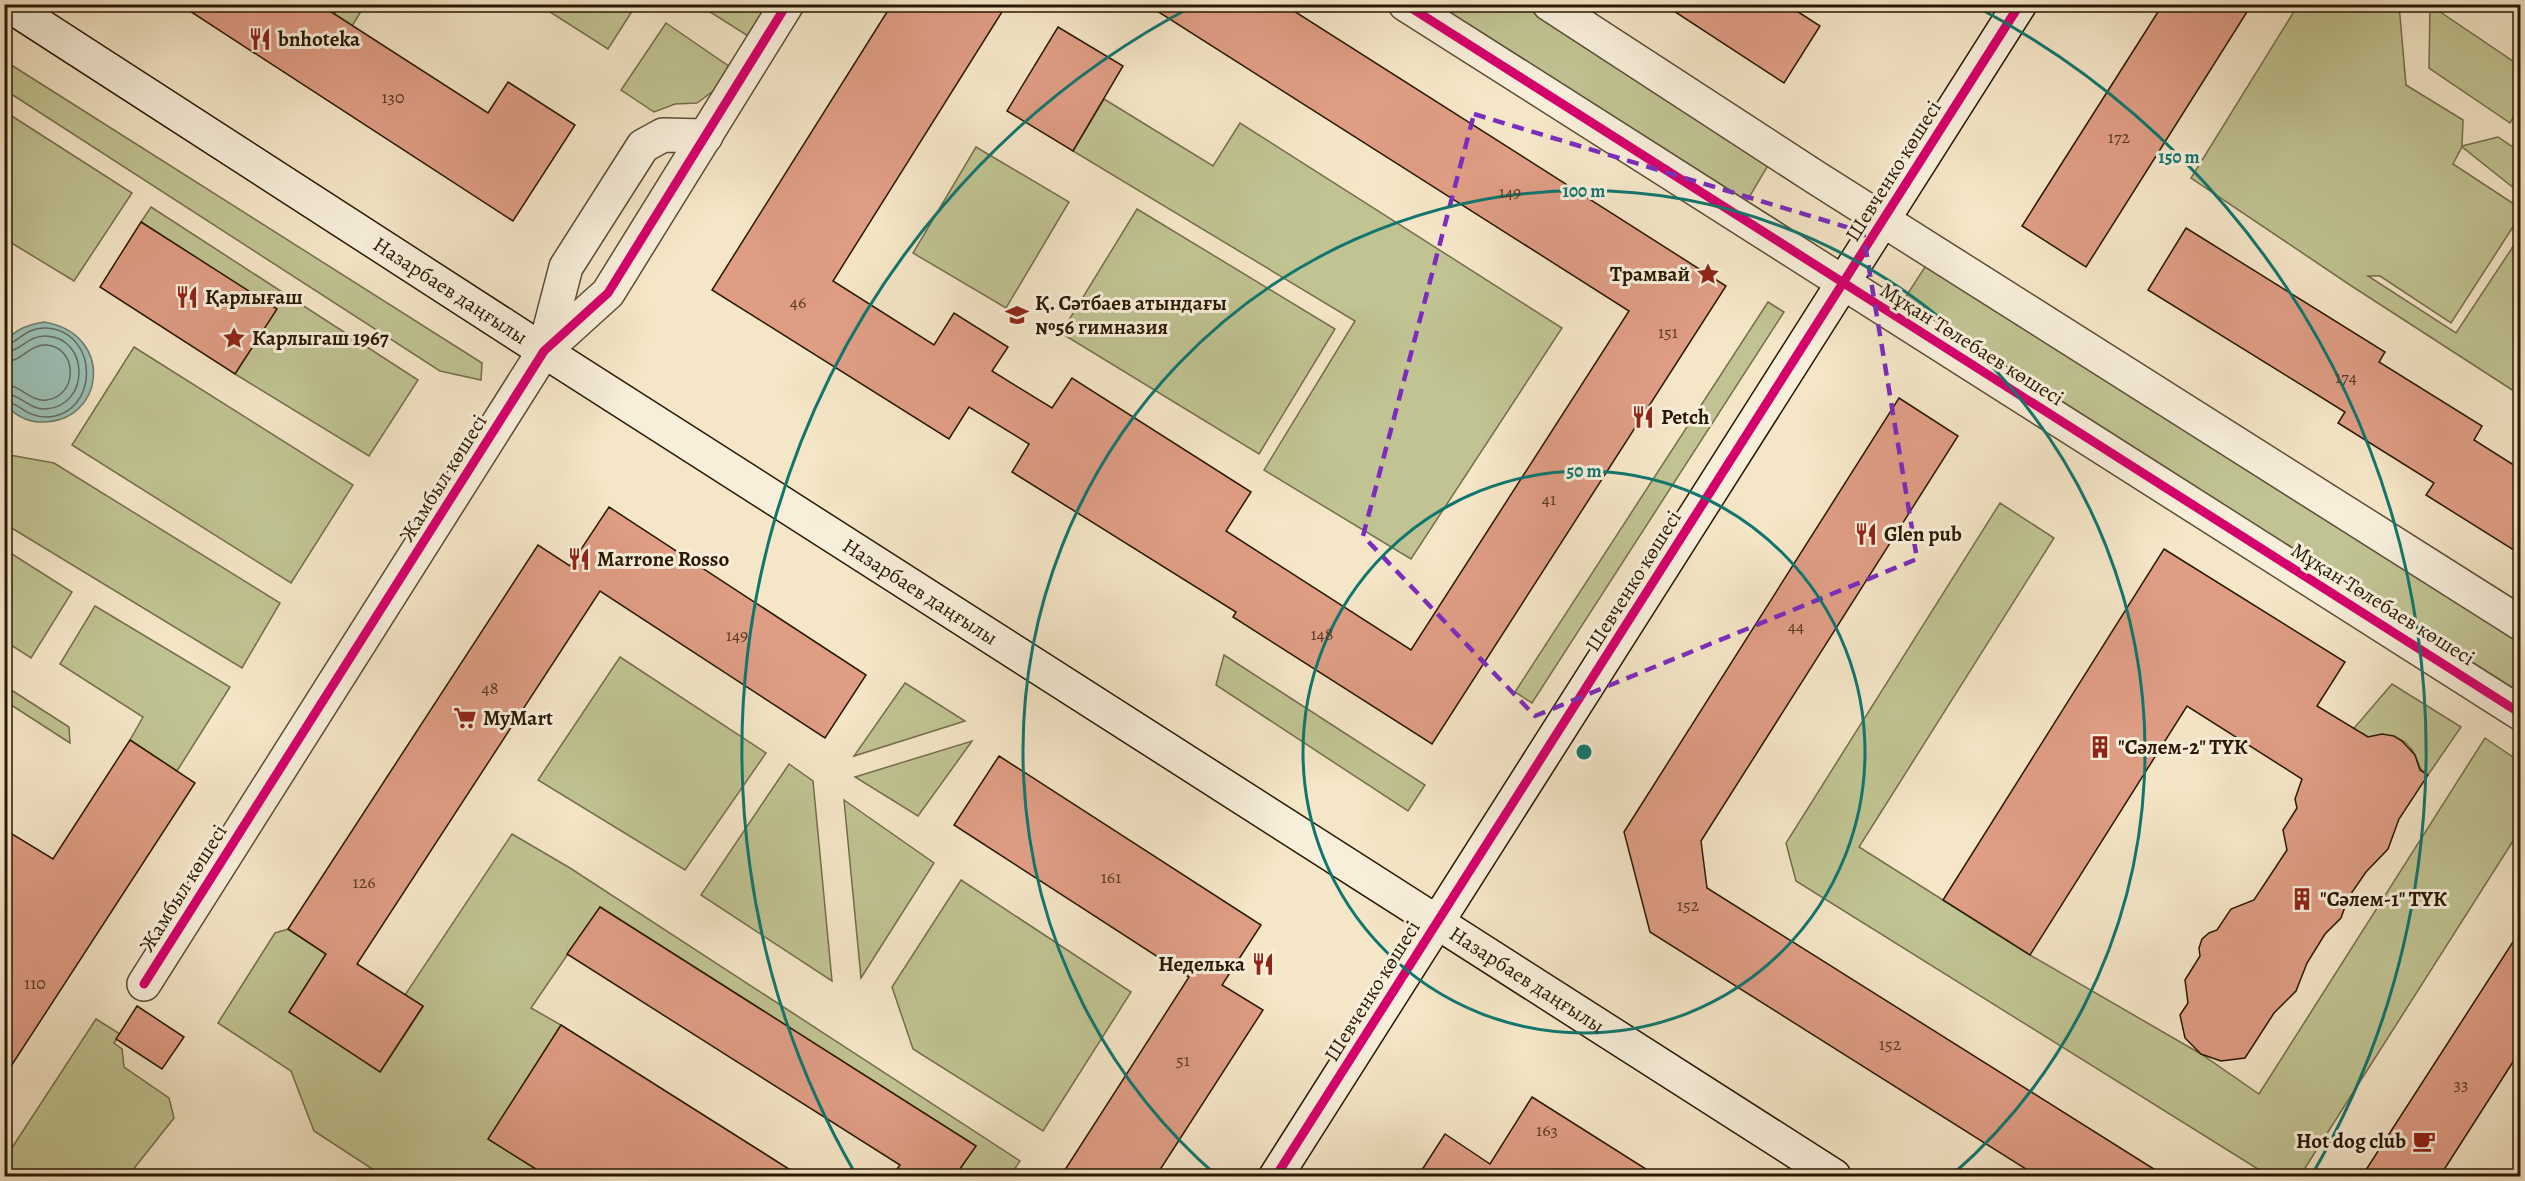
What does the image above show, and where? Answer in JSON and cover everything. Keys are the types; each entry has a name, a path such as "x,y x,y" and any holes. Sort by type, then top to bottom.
{"street":[{"name":"Назарбаев даңғылы","path":"7,4 544,351 1834,1176"},
{"name":"Жамбыл көшесі","path":"144,984 544,351 608,293 788,4"},
{"name":"Мұқан Төлебаев көшесі","path":"1405,4 2520,713"},
{"path":"1549,4 1883,220 2520,623"},
{"name":"Шевченко көшесі","path":"1276,1176 2020,4"},
{"name":"Жамбыл көшесі","path":"544,351 566,267 643,146 663,135 706,136"}],"highlighted area":[{"path":"1474,114 1863,232 1917,559 1535,716 1363,536"}],"green space":[{"path":"636,4 608,49 539,5"},
{"path":"340,5 365,5 352,26 334,14"},
{"path":"699,5 767,5 748,36"},
{"path":"1405,5 1549,5 1776,152 1738,216"},
{"path":"2298,5 2399,5 2406,85 2463,120 2462,146 2498,137 2520,152 2520,193 2462,147 2453,164 2520,208 2520,216 2451,323 2380,276 2368,276 2456,333 2520,236 2520,395 2191,178"},
{"path":"2430,5 2520,66 2520,107 2510,123 2429,68"},
{"path":"666,23 730,67 716,89 697,103 675,104 654,112 621,90"},
{"path":"5,61 482,363 481,380 440,371 5,90"},
{"path":"1104,99 1213,166 1240,123 1562,328 1411,559 1264,470 1355,321 1073,151"},
{"path":"4,111 132,193 74,281 5,239"},
{"path":"976,147 1069,202 1006,308 913,253"},
{"path":"151,207 418,380 369,456 235,374 276,309 141,222"},
{"path":"1137,209 1335,329 1259,454 1061,333"},
{"path":"1934,253 2520,623 2520,713 1894,315"},
{"path":"1768,302 1784,312 1532,703 1515,692"},
{"path":"134,347 353,485 291,583 72,445"},
{"path":"4,454 54,463 280,603 242,668 5,524"},
{"path":"2000,503 2054,538 1859,847 2030,955 2201,1054 2259,1094 2485,738 2520,762 2520,830 2300,1176 2269,1176 1796,881 1786,843"},
{"path":"4,549 72,592 31,658 5,641"},
{"path":"95,606 230,687 177,771 130,740 143,717 60,664"},
{"path":"1224,655 1425,785 1408,811 1216,685"},
{"path":"620,657 766,753 685,870 538,780"},
{"path":"905,683 965,721 854,756"},
{"path":"2392,684 2461,727 2428,775 2421,769 2407,744 2395,737 2382,735 2368,737 2362,733 2350,751 2331,755"},
{"path":"5,686 69,727 70,743 5,701"},
{"path":"972,741 918,816 855,777"},
{"path":"789,764 813,781 832,981 701,895"},
{"path":"844,800 934,863 861,978"},
{"path":"512,834 570,868 1020,1161 1010,1176 955,1176 976,1146 600,907 531,1008 561,1025 489,1139 547,1176 383,1176 314,1131 291,1071 218,1023 275,933 288,929 326,954 289,1012 381,1071 423,1007 405,995"},
{"path":"961,880 1131,992 1043,1131 913,1049 892,987"},
{"path":"96,1019 120,1034 114,1043 122,1049 124,1067 169,1098 174,1118 128,1176 5,1176 4,1160"}],"water":[{"path":"44,322 67,330 83,343 92,359 93,377 89,394 78,409 62,419 40,422 21,417 5,404 5,342 22,328"}],"building":[{"path":"179,4 319,4 488,113 508,82 575,125 513,221"},
{"path":"892,4 1007,4 833,281 934,345 954,313 1008,347 992,371 1052,408 1072,378 1251,492 1226,531 1411,650 1629,311 1146,4 1283,4 1726,286 1432,744 1233,617 1236,612 1012,472 1029,444 969,407 949,439 712,290"},
{"path":"1663,4 1786,4 1820,26 1784,83"},
{"path":"2163,4 2252,4 2086,267 2022,226"},
{"path":"1058,27 1123,66 1073,151 1007,111"},
{"path":"141,222 277,309 235,374 100,287"},
{"path":"2186,228 2385,352 2379,362 2482,426 2474,440 2520,469 2520,554 2426,495 2434,483 2338,423 2345,412 2148,290"},
{"path":"1899,398 1958,436 1701,841 1707,888 2165,1176 2037,1176 1650,932 1624,832"},
{"path":"609,507 866,675 825,738 600,591 357,964 423,1006 380,1072 289,1012 326,954 288,929 538,545 570,566"},
{"name":"\"Сәлем-2\" ТҮК","path":"2164,549 2345,662 2317,706 2368,737 2382,734 2394,736 2415,755 2420,770 2428,775 2399,819 2388,849 2366,872 2348,898 2341,918 2325,934 2307,963 2296,991 2274,1013 2245,1058 2221,1061 2201,1054 2185,1038 2180,1015 2188,1003 2185,980 2200,956 2199,948 2202,939 2217,930 2231,909 2254,900 2287,850 2283,830 2297,808 2295,799 2302,779 2187,706 2030,955 1943,900"},
{"path":"130,740 195,783 4,1077 4,829 53,859"},
{"path":"999,756 1261,925 1222,985 1263,1010 1156,1176 1061,1176 1189,977 954,825"},
{"path":"600,907 976,1146 955,1176 892,1176 900,1165 567,954"},
{"path":"2520,931 2520,1051 2440,1176 2362,1176"},
{"path":"137,1006 184,1037 162,1069 116,1039"},
{"path":"561,1025 800,1176 547,1176 488,1139"},
{"path":"1532,1097 1657,1176 1418,1176 1445,1134 1490,1164"}],"cycle path":[{"path":"144,984 544,351 608,293 787,4"},
{"path":"1405,4 2520,713"},
{"path":"1276,1176 2020,4"}],"place":[{"name":"bnhoteka","path":"260,39"},
{"name":"Трамвай","path":"1708,274"},
{"name":"Қарлығаш","path":"187,297"},
{"name":"Қ. Сәтбаев атындағы №56 гимназия","path":"1017,315"},
{"name":"Карлыгаш 1967","path":"234,338"},
{"name":"Petch","path":"1643,417"},
{"name":"Glen pub","path":"1866,534"},
{"name":"Marrone Rosso","path":"579,559"},
{"name":"MyMart","path":"465,718"},
{"name":"\"Сәлем-2\" ТҮК","path":"2100,747"},
{"name":"\"Сәлем-1\" ТҮК","path":"2302,899"},
{"name":"Неделька","path":"1263,964"},
{"name":"Hot dog club","path":"2424,1141"}]}
